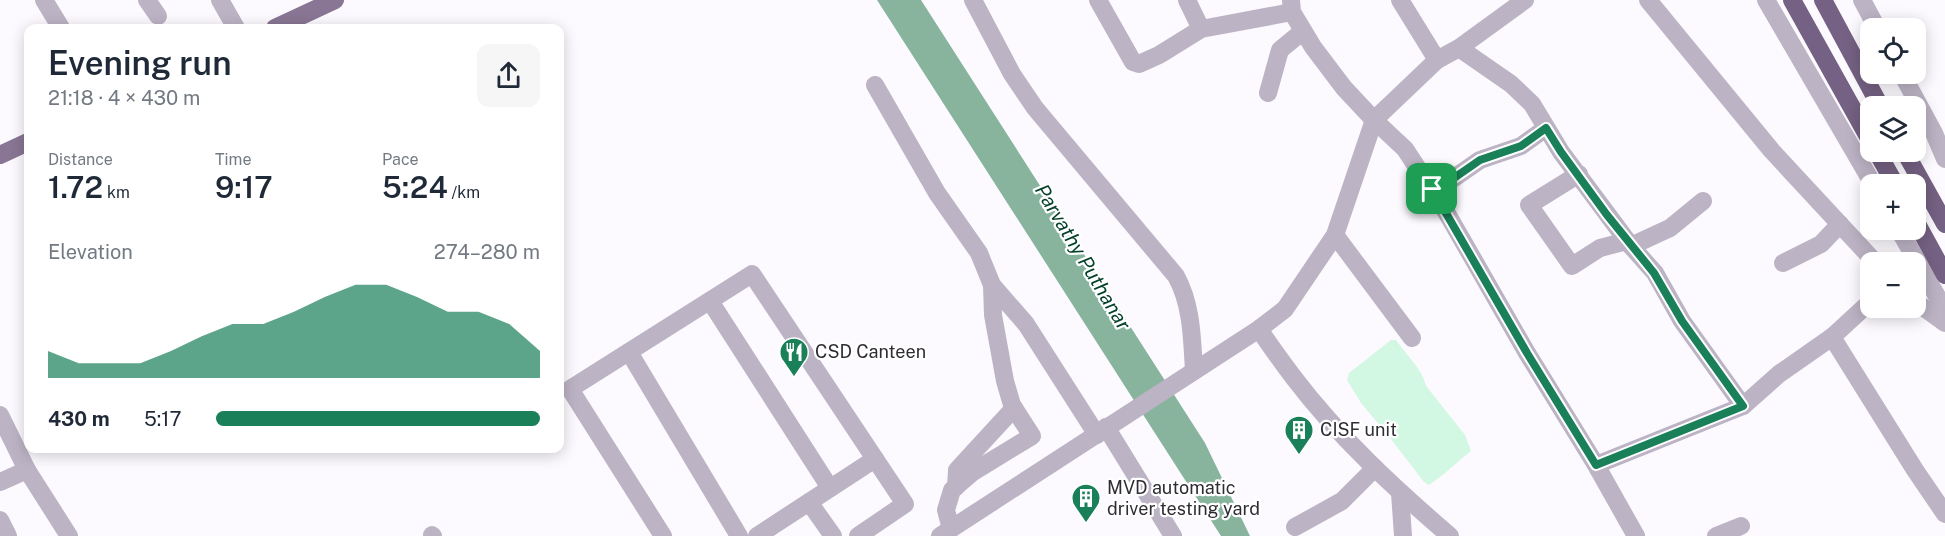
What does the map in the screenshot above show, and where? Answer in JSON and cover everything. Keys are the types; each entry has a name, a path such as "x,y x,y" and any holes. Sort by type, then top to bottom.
{"highway":[{"path":"1792,0 1860,123"},
{"path":"1823,0 1875,96"},
{"path":"1911,162 1945,224"},
{"path":"1926,240 1945,275"}],"main road":[{"path":"283,24 324,3"},
{"path":"0,155 24,144"}],"street":[{"path":"44,0 59,24"},
{"path":"147,0 158,15"},
{"path":"220,0 234,24"},
{"path":"973,0 1012,74 1035,108 1176,276 1184,291 1188,306 1192,339 1187,376"},
{"path":"1098,0 1133,62 1139,63 1159,55 1201,29 1291,6 1303,31 1344,88 1405,149 1432,189 1636,536"},
{"path":"1187,0 1201,29"},
{"path":"1400,0 1437,60"},
{"path":"946,532 1259,329 1285,309 1335,235 1374,120 1437,60 1460,48 1525,0"},
{"path":"1648,0 1772,151 1866,252"},
{"path":"1767,0 1867,174"},
{"path":"1862,0 1872,18"},
{"path":"1268,93 1280,50 1303,31"},
{"path":"1460,48 1525,96 1561,152 1654,273 1682,321 1743,406"},
{"path":"1909,84 1940,128 1945,159"},
{"path":"875,85 938,193 978,253 992,285 1026,324 1173,536"},
{"path":"1432,189 1454,178 1480,160 1521,146 1546,128"},
{"path":"1579,174 1529,205 1572,267 1600,248 1629,243 1670,228 1703,201"},
{"path":"1784,263 1821,244 1840,224"},
{"path":"1335,235 1412,338"},
{"path":"1905,240 1945,310"},
{"path":"663,536 570,389 752,274 905,504 858,536"},
{"path":"946,532 946,510 952,490 973,472 1032,436 1014,408 1005,381 993,315 992,285"},
{"path":"710,301 830,488"},
{"path":"1926,309 1945,323"},
{"path":"1596,465 1743,406 1779,374 1832,337 1860,311"},
{"path":"1259,329 1295,380 1375,468 1450,536"},
{"path":"1832,337 1945,514"},
{"path":"629,352 739,536"},
{"path":"956,487 957,470 1014,408"},
{"path":"0,415 27,470 69,536"},
{"path":"757,536 875,459"},
{"path":"1295,527 1342,501 1375,468"},
{"path":"0,482 27,470"},
{"path":"1400,493 1403,536"},
{"path":"809,502 833,536"},
{"path":"0,520 8,536"},
{"path":"1716,536 1741,526"}],"shaded area":[{"path":"1391,340 1396,340 1417,367 1426,386 1465,435 1471,451 1429,485 1424,482 1361,403 1347,380 1349,373"}],"water":[{"name":"Parvathy Puthanar","path":"877,0 921,0 1205,443 1250,536 1221,536"}],"place":[{"name":"CSD Canteen","path":"794,378"},
{"name":"CISF unit","path":"1299,456"},
{"name":"MVD automatic driver testing yard","path":"1086,524"}],"route":[{"path":"1546,128 1607,215 1654,273 1682,321 1743,406 1596,465 1527,353 1432,189 1454,178 1480,160 1521,146 1546,128"}]}
